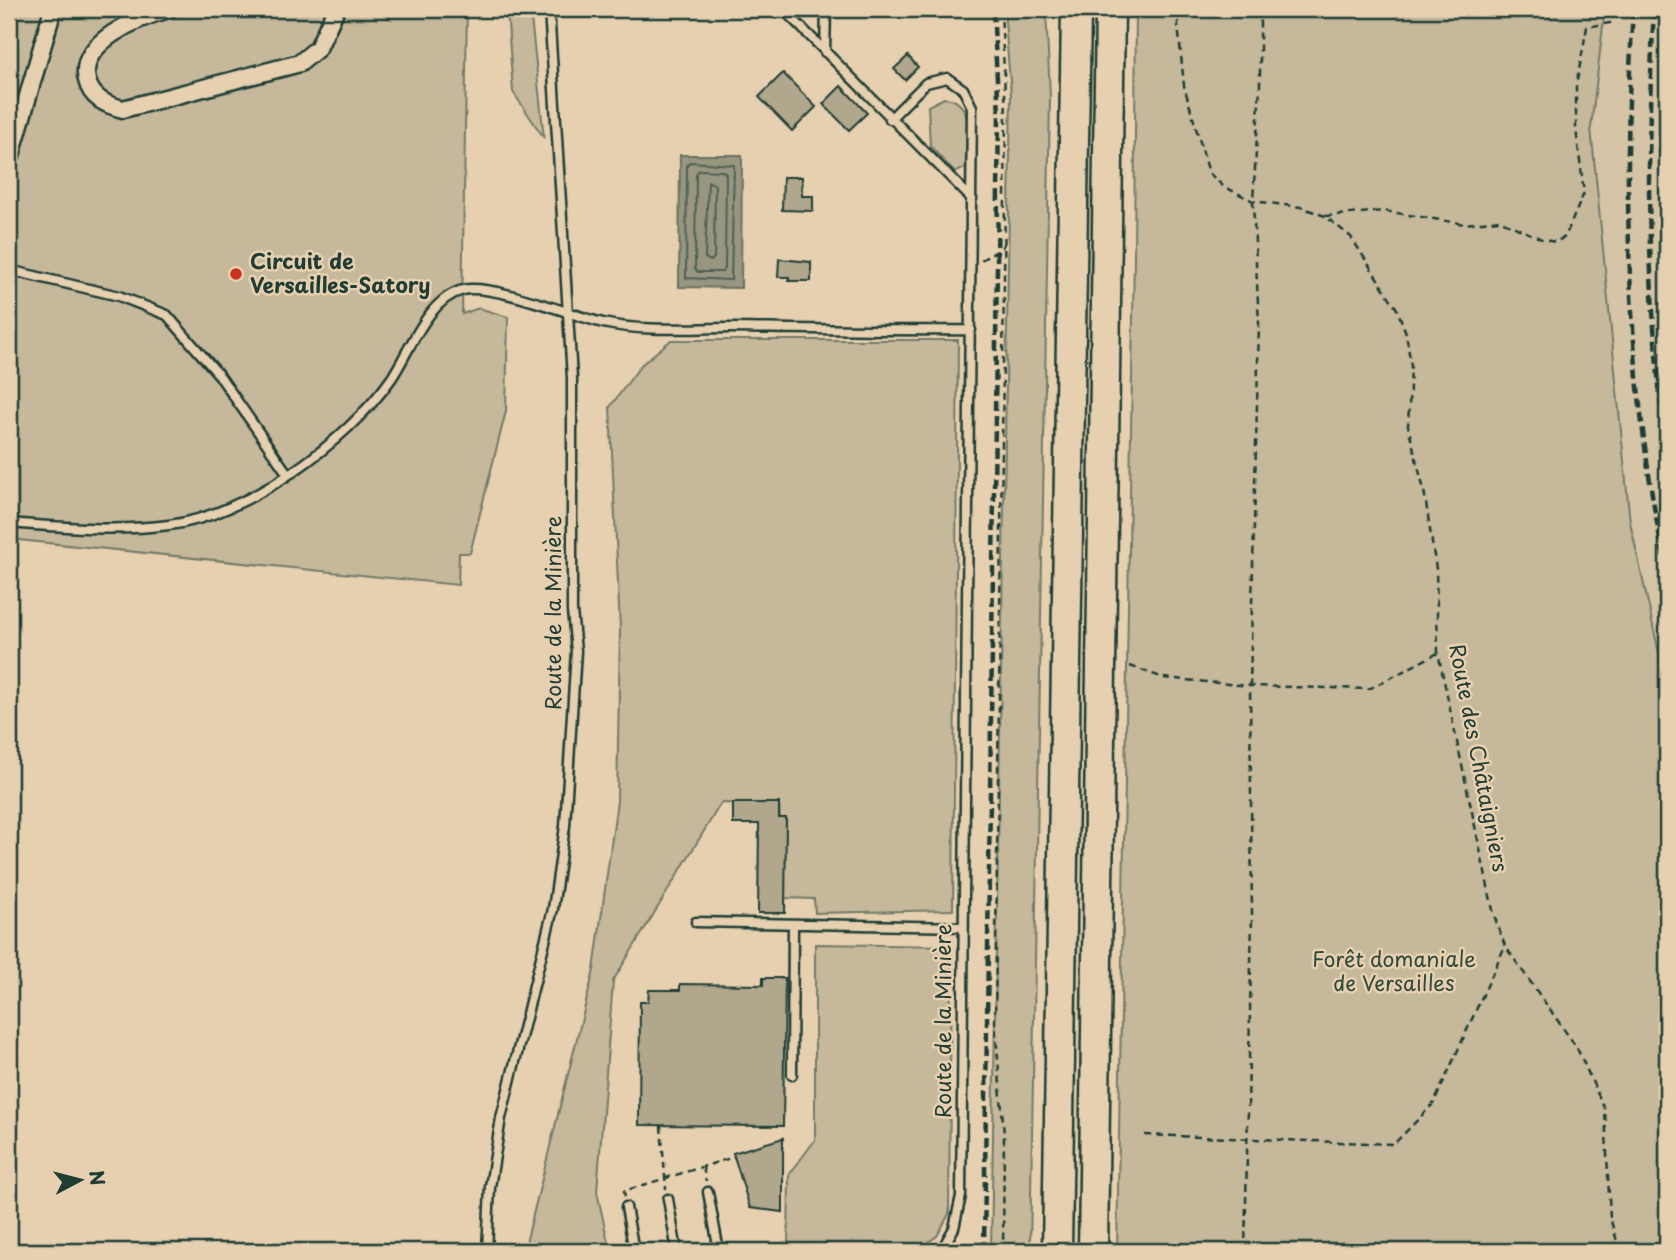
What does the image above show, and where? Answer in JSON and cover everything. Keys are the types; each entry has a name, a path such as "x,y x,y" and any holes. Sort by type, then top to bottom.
{"highway":[{"path":"1056,1251 1076,9"},
{"path":"1093,1251 1110,9"}],"street":[{"path":"9,162 53,9"},
{"path":"127,25 133,9"},
{"path":"169,9 127,25 95,47 88,57 85,75 88,86 98,99 122,109 300,63 318,48 336,9"}],"lane":[{"name":"Route de la Minière","path":"487,1251 490,1187 501,1118 553,909 565,826 576,651 572,611 572,378 549,9"},
{"path":"783,9 972,199"},
{"path":"825,52 826,9"},
{"name":"Route de la Minière","path":"890,118 926,83 947,78 963,89 972,107 961,1196 954,1228 941,1251"},
{"path":"9,270 119,296 167,315 219,375 286,473"},
{"path":"9,523 89,528 169,525 208,516 247,499 352,424 390,380 424,324 448,296 465,289 496,292 606,324 659,327 971,330"},
{"path":"696,922 962,927"},
{"path":"792,1074 793,925"},
{"path":"708,1192 719,1251"},
{"path":"668,1199 677,1251"},
{"path":"626,1207 634,1251"}],"path":[{"path":"1001,9 1006,114 995,1008 1004,1135 1003,1251"},
{"path":"1179,9 1184,86 1209,173 1223,186 1253,201"},
{"path":"1245,1251 1252,916 1250,686 1259,324 1253,201 1260,86 1260,9"},
{"path":"1325,216 1384,211 1465,224 1499,220 1524,228 1544,240 1555,242 1565,237 1584,193 1576,129 1576,86 1587,27 1616,22"},
{"name":"Route des Châtaigniers","path":"1253,201 1301,206 1325,216 1351,237 1397,309 1406,333 1411,366 1408,426 1424,490 1436,569 1438,653 1494,915 1505,946 1577,1048 1605,1110 1610,1217 1620,1251"},
{"path":"971,262 990,256 1001,249 1005,241"},
{"path":"1130,666 1164,678 1250,686 1369,690 1438,653"},
{"path":"1145,1135 1394,1144 1434,1103 1505,946"},
{"path":"661,1126 668,1199"},
{"path":"626,1207 624,1191 734,1157"}],"shaded area":[{"path":"1605,9 1667,9 1667,689 1630,522 1591,128"}],"green space":[{"name":"Circuit de Versailles-Satory","path":"9,9 467,9 462,314 479,308 508,317 506,411 470,553 459,553 458,585 9,539"},
{"path":"507,9 530,9 544,138 513,92"},
{"path":"1004,9 1046,9 1050,97 1030,1251 991,1251 1011,94"},
{"name":"Forêt domaniale de Versailles","path":"1136,9 1605,9 1591,128 1630,522 1667,689 1667,1251 1117,1251"},
{"path":"944,98 962,106 968,125 967,167 955,173 930,146 928,106"},
{"path":"671,340 958,340 953,910 815,913 814,899 785,898 779,804 721,803 613,981 597,1192 610,1251 524,1251 594,970 617,801 620,629 610,407 641,365"},
{"path":"815,944 951,946 949,1214 937,1236 915,1251 788,1251 789,1175 815,1140"}],"water":[{"path":"680,155 742,155 741,288 679,287"}],"building":[{"path":"908,56 918,67 905,80 894,69"},
{"path":"783,73 816,107 792,131 759,97"},
{"path":"841,86 867,113 849,130 823,104"},
{"path":"783,177 802,177 802,196 813,196 813,211 782,210"},
{"path":"779,259 811,262 811,281 789,281 789,277 778,277"},
{"path":"733,803 779,803 779,818 786,818 785,913 758,913 759,824 733,824"},
{"path":"763,978 785,978 783,1126 639,1125 640,1002 648,1002 649,990 680,990 680,984 763,985"},
{"path":"783,1138 783,1212 750,1208 733,1153"}],"railway":[{"path":"984,1251 999,114 993,9"},
{"path":"1633,9 1628,151 1631,293 1643,434 1667,573"},
{"path":"1654,9 1650,230 1655,340 1667,450"}],"place":[{"name":"Circuit de Versailles-Satory","path":"236,274"}]}
